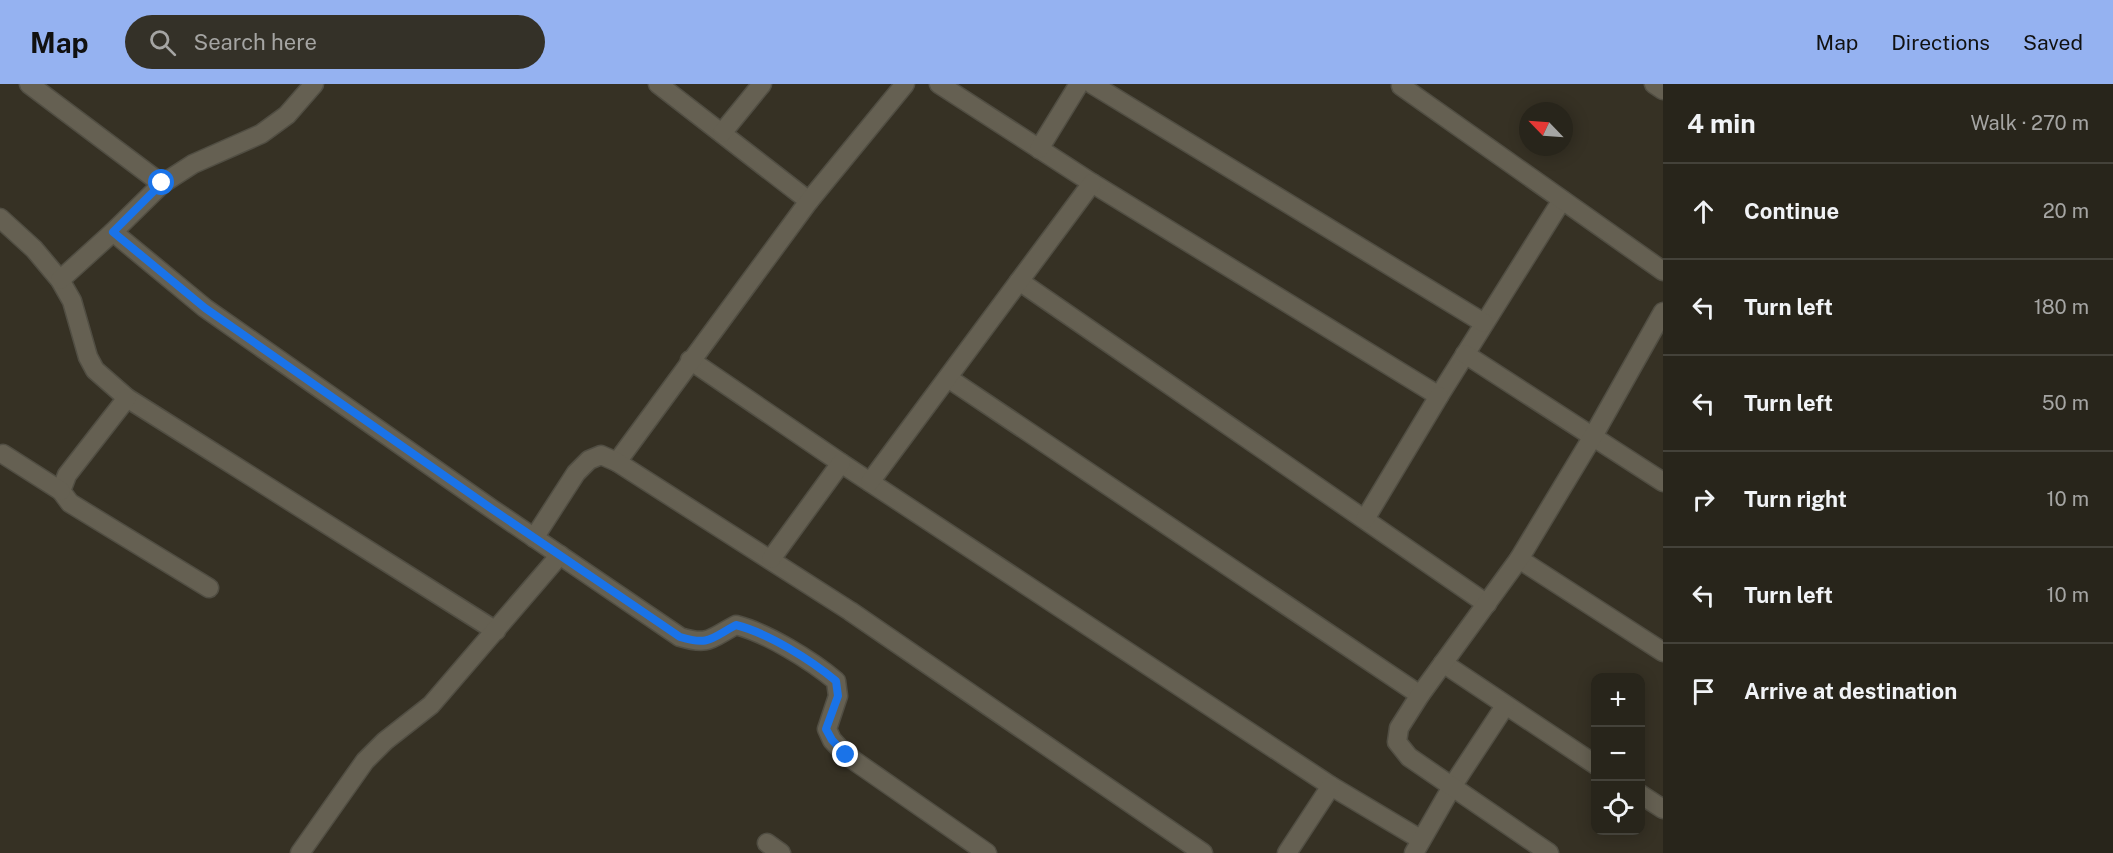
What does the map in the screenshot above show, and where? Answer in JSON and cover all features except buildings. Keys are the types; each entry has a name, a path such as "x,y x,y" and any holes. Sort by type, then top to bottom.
{"street":[{"path":"29,84 162,183"},
{"path":"60,280 162,183 194,164 261,134 287,115 314,84"},
{"path":"658,84 809,201"},
{"path":"722,134 762,84"},
{"path":"617,462 809,201 905,84"},
{"path":"939,84 1092,183 1439,396"},
{"path":"1039,149 1090,84 1484,323"},
{"path":"1654,84 1663,90"},
{"path":"1401,86 1663,271"},
{"path":"870,482 1092,183"},
{"path":"1365,519 1562,200"},
{"path":"0,218 34,249 60,280 72,301 88,357 95,370 127,398 496,631"},
{"path":"113,232 205,308 680,637 696,642 707,642 736,625 753,629 823,670 836,681 838,696 826,729 832,740 846,755 987,853"},
{"path":"1019,281 1486,604"},
{"path":"1549,853 1409,757 1397,742 1399,728 1420,695 1519,559 1592,438 1663,312"},
{"path":"1465,354 1663,482"},
{"path":"690,360 841,464 1331,786 1417,846 1453,785 1505,706"},
{"path":"948,378 1420,695"},
{"path":"61,490 67,475 127,398"},
{"path":"3,454 61,490 70,503 209,588"},
{"path":"534,538 576,473 588,460 601,455 617,462 850,611 1203,853"},
{"path":"771,560 841,464"},
{"path":"300,853 365,761 385,741 431,705 560,555"},
{"path":"1519,559 1663,652"},
{"path":"1443,663 1591,762"},
{"path":"1287,853 1331,786"},
{"path":"1645,797 1663,809"}],"route":[{"path":"162,183 113,232 205,308 492,509 680,637 696,642 707,642 736,625 753,629 823,670 836,681 838,696 834,714 826,729 832,740 846,755"}]}
